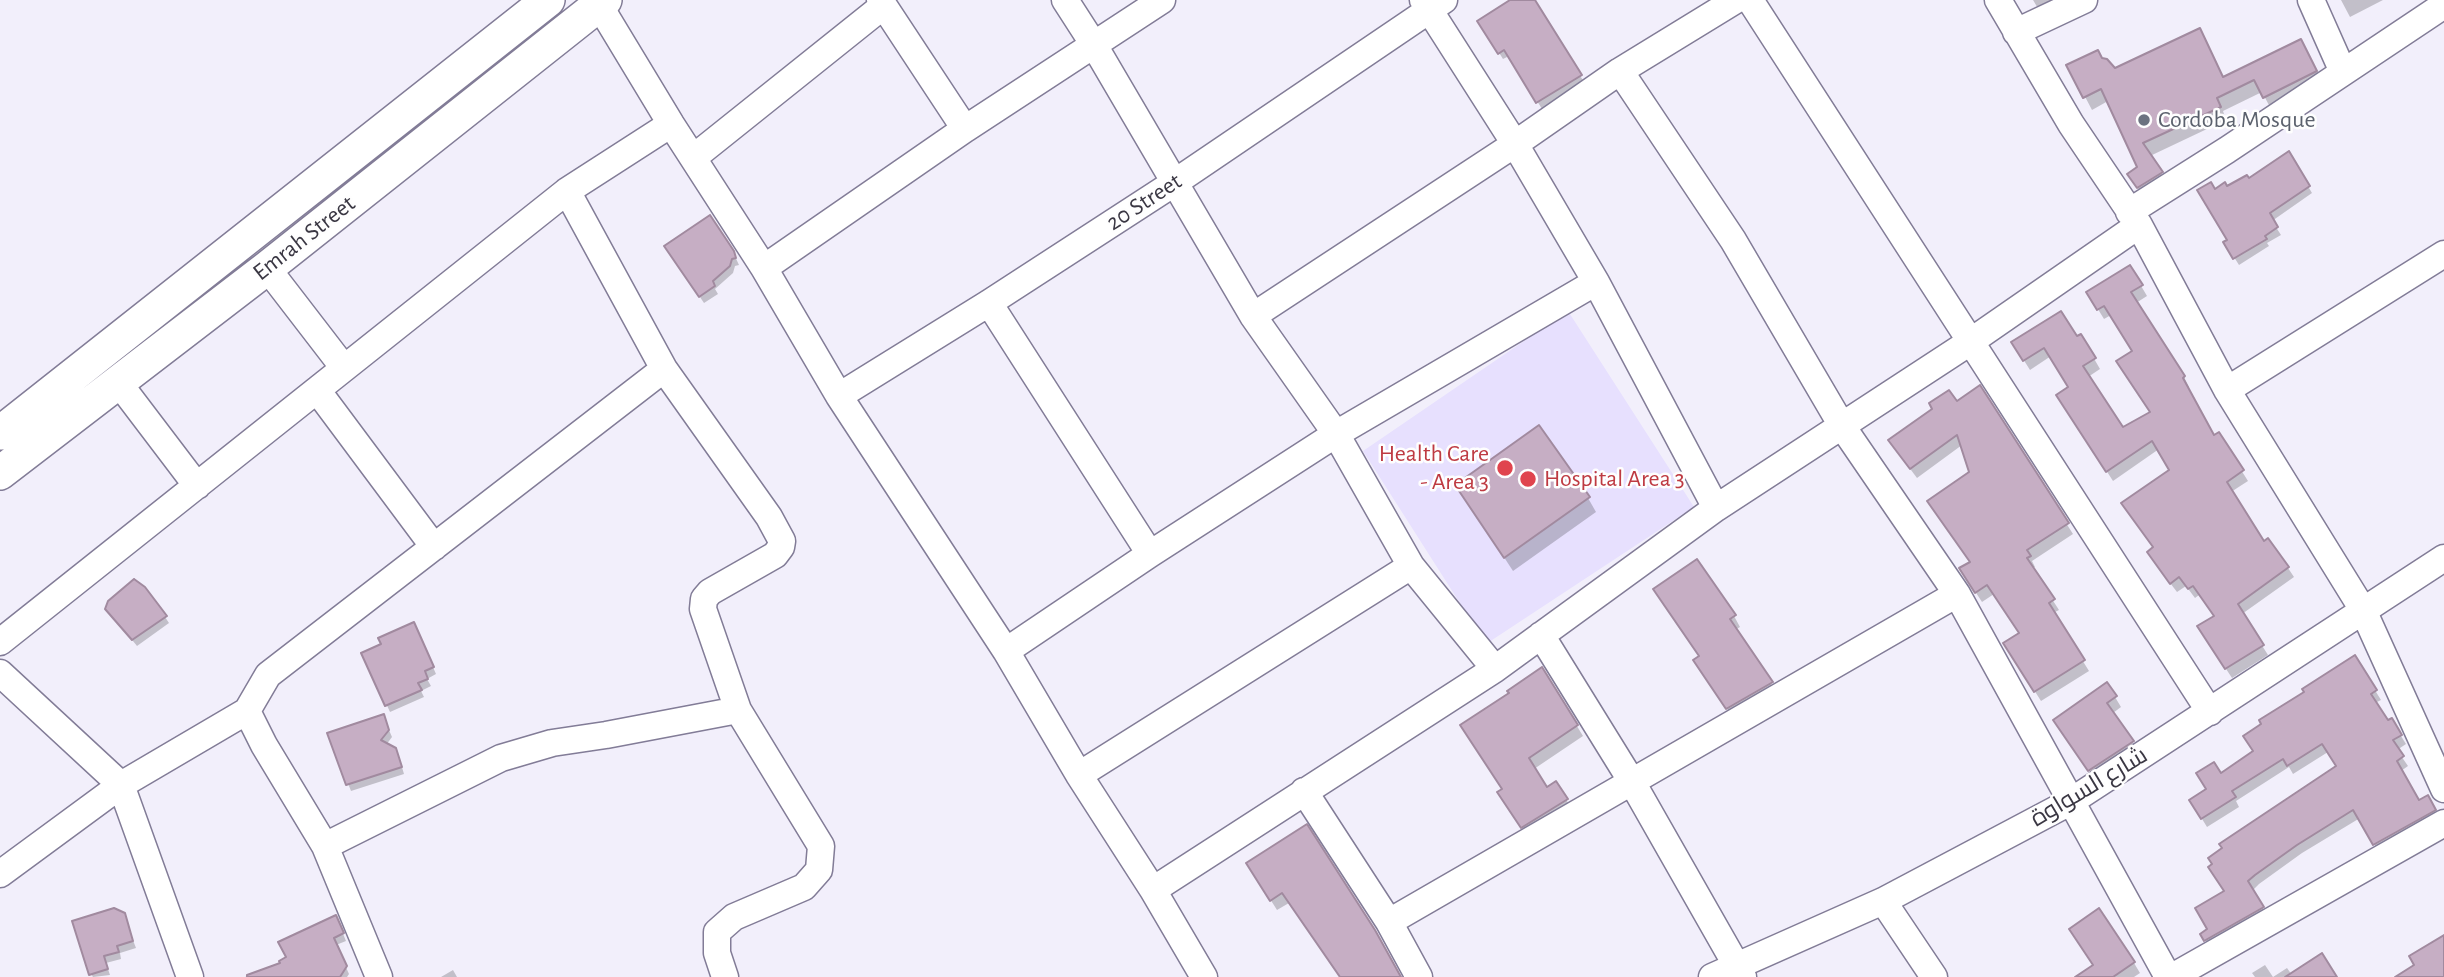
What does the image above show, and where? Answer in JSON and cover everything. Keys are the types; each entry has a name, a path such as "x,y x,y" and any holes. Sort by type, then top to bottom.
{"main road":[{"name":"Emrah Street","path":"0,433 548,0"},
{"name":"Emrah Street","path":"0,473 267,268 599,2"}],"street":[{"path":"1065,0 1253,316 1336,434 1411,566 1495,669"},
{"path":"764,268 965,129 1162,0"},
{"path":"1253,316 1515,144 1620,71 1736,0"},
{"path":"1750,0 2210,712"},
{"path":"1998,0 2071,124 2134,218 2227,390 2363,610 2444,789"},
{"path":"2016,32 2084,0"},
{"path":"2311,0 2343,72"},
{"path":"599,2 671,124 764,268 839,396 1006,651 1204,977"},
{"path":"693,158 882,3 965,129"},
{"path":"1432,3 1596,282 1716,508"},
{"name":"20 Street","path":"839,396 1174,183 1432,3"},
{"path":"1153,890 1495,669 1716,508 1970,342 2134,218 2444,5"},
{"path":"1620,71 1733,240 1842,426 1956,594 2170,977 2444,824"},
{"path":"0,642 567,191 671,124"},
{"path":"567,191 664,369 769,517 782,541 775,555 710,592 704,599 703,609 738,710 821,846 819,870 804,887 734,917 717,932 717,953 725,977"},
{"path":"2227,390 2443,256"},
{"path":"267,268 344,369"},
{"path":"1006,651 1336,434 1596,282"},
{"path":"989,303 1150,554"},
{"path":"0,874 121,785 247,711 268,675 664,369"},
{"path":"118,382 197,486"},
{"path":"317,390 434,547"},
{"name":"شارع السواوة","path":"1712,977 1740,972 1883,901 2070,802 2444,558"},
{"path":"1079,775 1411,566"},
{"path":"1390,922 1956,594"},
{"path":"1541,635 1633,782 1740,972"},
{"path":"0,673 121,785 190,977"},
{"path":"325,846 500,758 552,743 738,710"},
{"path":"247,711 264,745 325,846 379,977"},
{"path":"1304,792 1390,922 1419,977"},
{"path":"1883,901 1934,977"}],"shaded area":[{"name":"Hospital Area 3","path":"1568,311 1694,507 1486,644 1363,451"}],"building":[{"path":"1510,0 1535,0 1582,75 1536,103 1504,50 1498,54 1477,21"},
{"path":"2200,28 2223,77 2301,39 2317,71 2263,98 2254,80 2217,98 2221,107 2143,143 2163,172 2137,188 2127,174 2137,167 2101,89 2083,98 2066,65 2098,50 2102,58 2107,59 2115,68"},
{"path":"2289,151 2310,186 2270,213 2278,227 2265,236 2267,239 2233,259 2223,242 2227,240 2197,190 2211,182 2215,189 2225,182 2227,186 2247,175 2249,178"},
{"path":"710,215 736,258 732,259 730,266 713,281 715,286 699,297 664,246"},
{"path":"2130,265 2143,285 2131,292 2185,376 2183,378 2214,435 2219,432 2244,470 2227,482 2264,541 2268,538 2289,567 2238,604 2264,645 2225,669 2197,626 2214,616 2193,586 2188,589 2179,577 2170,584 2147,552 2153,547 2121,503 2169,470 2152,441 2106,472 2056,395 2068,387 2044,348 2023,361 2011,342 2061,311 2077,336 2081,334 2096,358 2083,366 2123,427 2150,412 2116,361 2132,351 2104,306 2097,310 2086,292"},
{"path":"1980,385 2069,523 2027,550 2031,556 2027,558 2055,599 2049,603 2085,660 2034,692 2003,643 2019,633 1987,585 1975,593 1959,568 1970,562 1927,501 1969,472 1957,435 1910,469 1888,440 1932,409 1929,403 1949,390 1957,401"},
{"path":"1539,425 1590,497 1504,558 1455,485"},
{"path":"1697,559 1736,615 1730,619 1773,682 1726,709 1693,660 1699,656 1653,589"},
{"path":"134,579 145,587 167,616 132,640 105,609 108,601"},
{"path":"414,622 434,667 425,671 428,679 418,683 422,690 385,706 361,653 381,644 378,638"},
{"path":"2355,655 2377,690 2371,694 2388,720 2392,718 2402,735 2393,740 2404,756 2397,761 2419,800 2428,795 2436,810 2373,845 2353,810 2297,845 2248,881 2264,907 2204,941 2200,934 2207,929 2195,908 2224,891 2208,867 2212,864 2208,858 2222,848 2219,844 2336,766 2322,744 2287,766 2283,759 2232,791 2236,797 2201,819 2189,800 2206,789 2196,773 2214,762 2221,773 2253,751 2243,736 2261,724 2259,720"},
{"path":"1542,667 1578,725 1529,758 1547,787 1556,781 1568,799 1521,828 1497,792 1502,789 1460,725 1509,693 1507,691"},
{"path":"2107,682 2117,696 2107,703 2134,741 2088,771 2053,720"},
{"path":"384,714 389,730 381,740 396,748 402,767 346,785 327,733"},
{"path":"1307,824 1375,930 1401,977 1340,977 1282,893 1270,901 1246,863"},
{"path":"114,908 125,913 133,941 117,946 119,952 104,956 108,969 89,975 72,921"},
{"path":"2099,908 2135,962 2113,977 2075,977 2093,965 2069,929"},
{"path":"336,915 344,933 334,938 347,966 340,977 247,977 280,963 279,961 286,957 278,942"},
{"path":"2444,935 2444,977 2395,977 2414,965 2409,956"},
{"path":"2322,953 2337,977 2285,977"}],"place":[{"name":"Cordoba Mosque","path":"2144,120"},
{"name":"Health Care - Area 3","path":"1505,468"},
{"name":"Hospital Area 3","path":"1528,479"}]}
